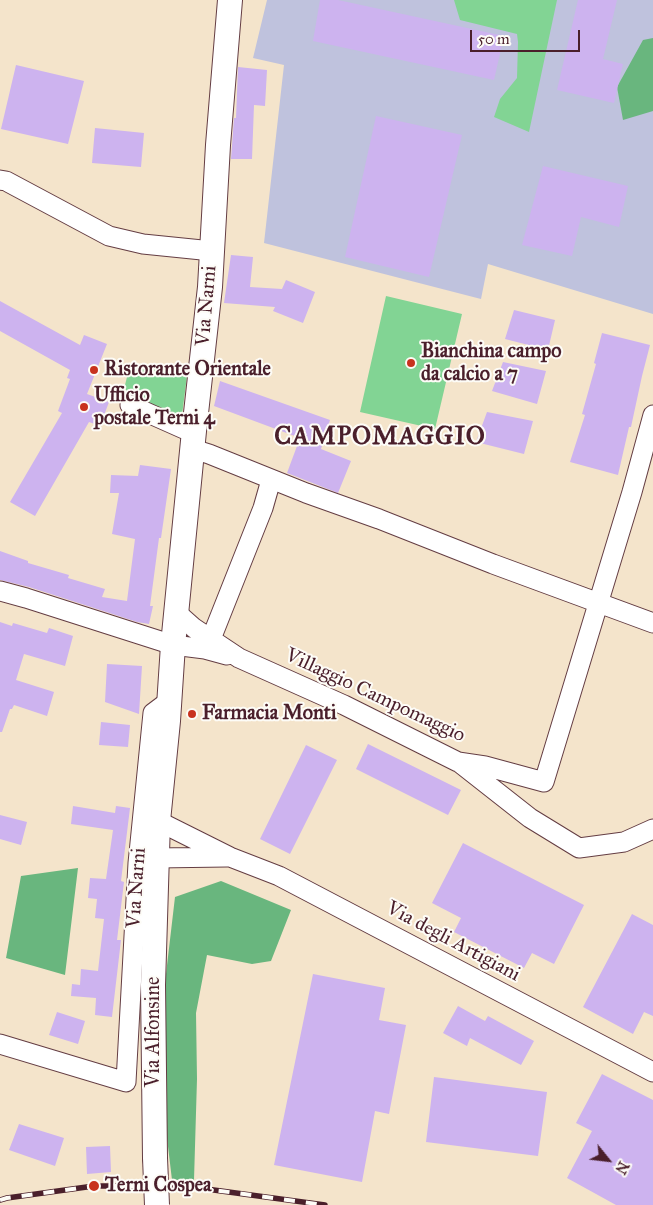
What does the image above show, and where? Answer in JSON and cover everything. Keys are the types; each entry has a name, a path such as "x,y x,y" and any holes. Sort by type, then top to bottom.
{"main road":[{"name":"Via Narni","path":"156,858 176,612 210,287 218,145 230,0"},
{"name":"Via Alfonsine","path":"156,858 153,985 157,1205"}],"street":[{"path":"0,180 6,181 109,236 143,244 212,251"},
{"path":"130,405 184,429 209,454 271,480 653,623"},
{"name":"Villaggio Campomaggio","path":"0,590 173,645 205,649 239,658 344,705 458,762 485,766 544,782 632,492 653,415"},
{"path":"211,639 263,508 271,480"},
{"name":"Villaggio Campomaggio","path":"176,612 194,628 239,658"},
{"name":"Via Narni","path":"0,1044 126,1082 138,863 153,713 169,701"},
{"path":"458,762 530,818 579,848 624,842 653,829"},
{"name":"Via degli Artigiani","path":"158,821 230,857 279,876 653,1072"},
{"name":"Via degli Artigiani","path":"156,858 230,857"}],"shaded area":[{"path":"267,0 653,0 653,314 488,264 481,299 264,243 284,65 253,58"}],"green space":[{"path":"454,0 557,0 529,132 494,117 500,99 517,78 517,34 460,20"},
{"path":"653,38 653,111 623,120 617,87 643,40"},
{"name":"Bianchina campo da calcio a 7","path":"386,296 462,314 435,429 360,412"},
{"path":"152,365 187,376 181,423 130,398 126,393 125,385 131,371 141,366"},
{"path":"78,868 65,975 6,958 21,876"},
{"path":"221,881 291,910 271,961 252,964 207,955 196,1013 197,1079 194,1180 172,1180 167,1138 164,991 175,897"}],"building":[{"path":"320,0 338,0 504,36 494,80 313,41"},
{"path":"578,0 617,0 603,59 623,64 614,103 557,90"},
{"path":"16,65 84,81 68,144 1,129"},
{"path":"238,67 267,70 265,106 254,105 252,159 231,159 234,118 236,118"},
{"path":"376,116 462,135 429,277 345,257"},
{"path":"95,128 144,133 141,167 92,163"},
{"path":"543,166 628,186 619,227 581,217 572,256 522,245"},
{"path":"231,255 253,257 250,287 282,289 286,280 315,292 303,323 273,311 275,307 224,303"},
{"path":"0,301 80,345 84,335 107,344 87,394 109,402 100,426 89,422 35,516 10,502 62,413 58,411 70,379 67,378 70,370 0,331"},
{"path":"514,310 555,320 548,350 505,339"},
{"path":"602,333 650,345 618,475 570,462 585,415 582,414 596,364 594,363"},
{"path":"503,362 546,371 537,404 492,391"},
{"path":"220,381 330,420 321,449 351,461 338,493 287,473 300,438 214,406"},
{"path":"487,412 533,421 524,454 476,442"},
{"path":"140,465 171,469 161,538 159,538 150,606 153,606 149,624 0,580 0,551 28,561 28,563 69,575 68,578 105,589 102,597 127,601 135,539 112,534 119,493 110,493 111,475 138,476"},
{"path":"0,622 12,626 13,623 47,633 49,628 73,636 65,666 24,654 16,680 54,692 47,716 14,705 10,709 2,732 0,732"},
{"path":"107,664 142,666 139,714 105,702"},
{"path":"101,722 130,725 128,747 99,745"},
{"path":"368,744 461,790 448,815 356,769"},
{"path":"306,745 337,760 290,854 260,839"},
{"path":"73,806 115,813 116,806 130,808 121,881 124,882 117,940 121,940 112,1017 95,1015 96,998 71,996 72,984 80,985 81,969 98,971 104,919 95,918 97,899 88,898 90,878 106,879 113,830 71,824"},
{"path":"0,815 27,822 21,845 0,839"},
{"path":"463,843 584,905 554,964 532,953 524,968 454,932 461,918 432,903"},
{"path":"632,914 653,925 653,1016 644,1012 633,1034 583,1007"},
{"path":"313,974 385,988 379,1020 406,1025 389,1114 375,1111 362,1182 274,1165"},
{"path":"458,1006 485,1021 488,1016 534,1041 521,1065 470,1038 467,1046 443,1033"},
{"path":"57,1012 85,1021 78,1044 49,1035"},
{"path":"602,1074 653,1100 653,1205 616,1205 567,1178 592,1131 576,1123"},
{"path":"434,1077 547,1092 538,1156 426,1142"},
{"path":"19,1124 64,1138 55,1166 9,1150"},
{"name":"Terni Cospea","path":"110,1146 111,1172 87,1174 86,1147"}],"railway":[{"path":"0,1200 94,1186 184,1186 325,1205"}],"place":[{"name":"Bianchina campo da calcio a 7","path":"411,363"},
{"name":"Ristorante Orientale","path":"94,370"},
{"name":"Ufficio postale Terni 4","path":"84,407"},
{"name":"Farmacia Monti","path":"192,714"},
{"name":"Terni Cospea","path":"94,1186"}],"district":[{"name":"CAMPOMAGGIO","path":"380,438"}]}
